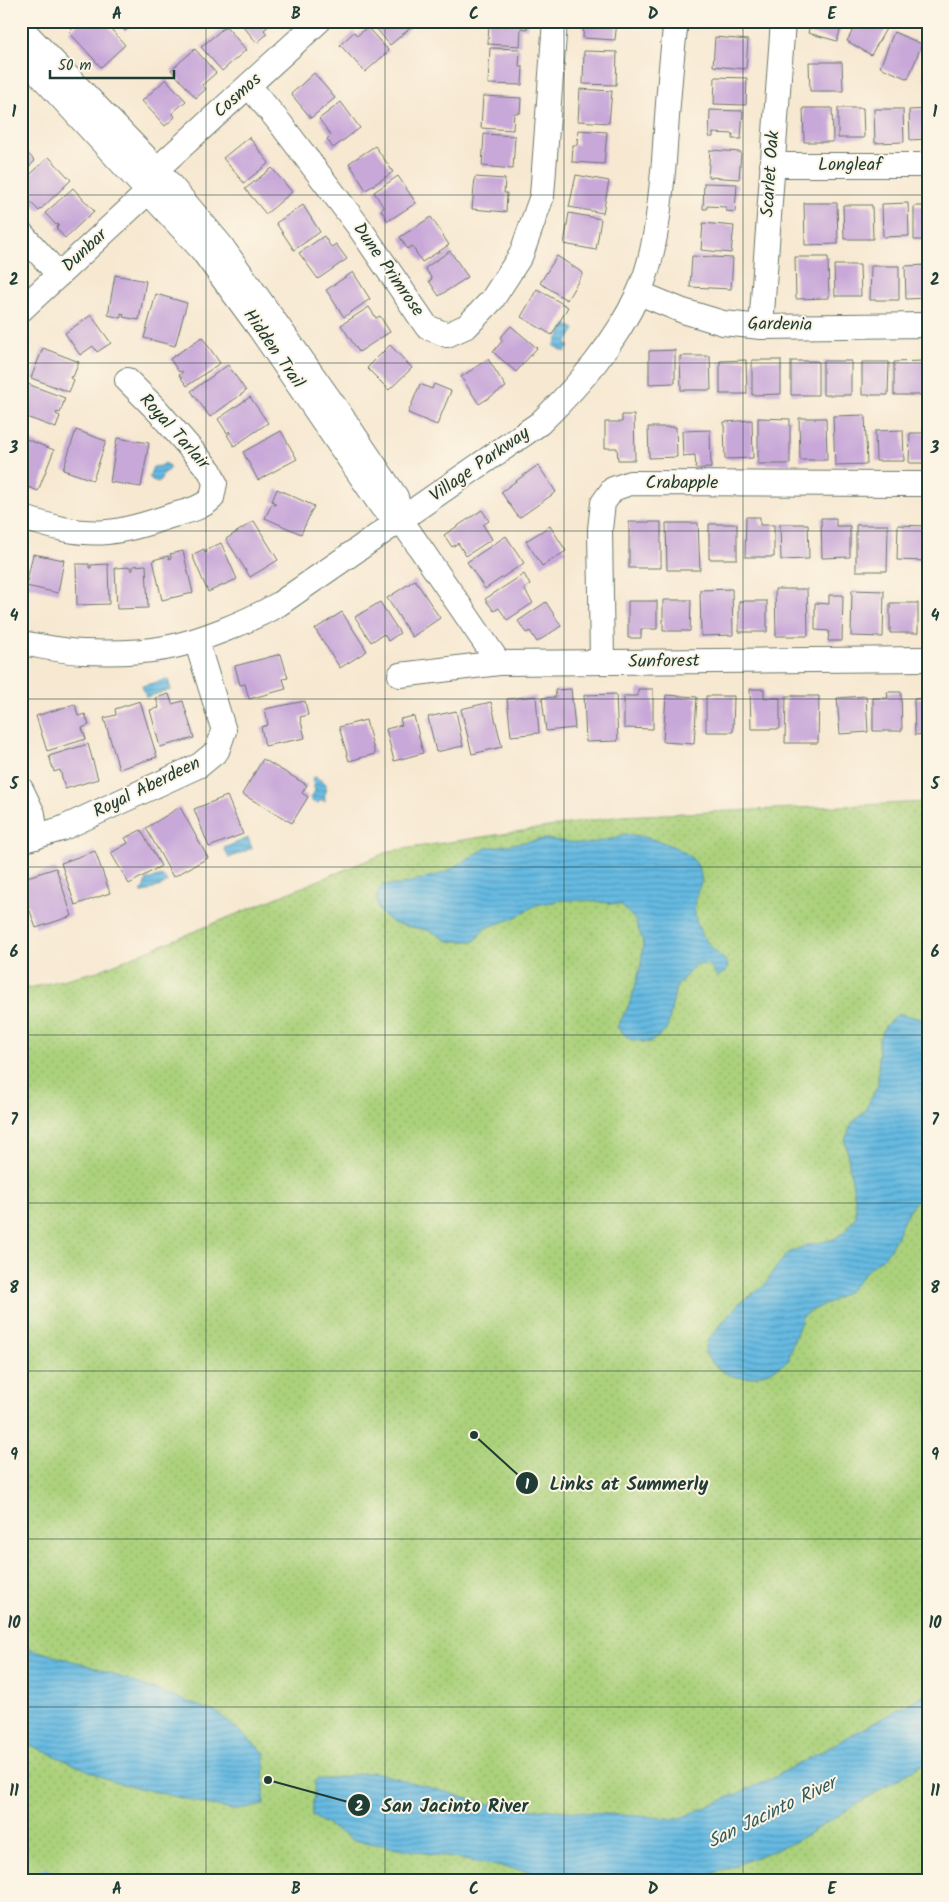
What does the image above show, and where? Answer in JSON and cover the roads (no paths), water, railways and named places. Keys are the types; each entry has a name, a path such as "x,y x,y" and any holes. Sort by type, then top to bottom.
{"street":[{"name":"Cosmos","path":"157,169 319,21"},
{"name":"Dune Primrose","path":"249,86 280,123 359,227 427,327 447,335 467,326 492,300 521,255 542,196 554,21"},
{"name":"Village Parkway","path":"21,643 80,652 166,648 196,640 256,617 279,604 540,423 573,391 596,363 639,293 652,251 661,199 676,21"},
{"name":"Scarlet Oak","path":"761,327 783,21"},
{"path":"21,28 157,169 220,244 396,498 401,520"},
{"name":"Hidden Trail","path":"21,54 202,250 260,329 382,507 401,520 498,663"},
{"name":"Longleaf","path":"772,165 928,165"},
{"name":"Dunbar","path":"21,310 149,192"},
{"path":"21,233 59,275"},
{"name":"Gardenia","path":"639,293 722,324 761,327 928,325"},
{"name":"Royal Tarlair","path":"21,517 50,526 85,532 108,532 152,522 199,507 212,498 215,483 210,471 157,410 127,380"},
{"name":"Crabapple","path":"602,662 600,528 603,503 613,489 630,483 928,484"},
{"name":"Royal Aberdeen","path":"29,839 61,829 200,765 216,751 224,730 196,640"},
{"name":"Sunforest","path":"400,675 498,663 928,659"},
{"path":"21,789 33,814 29,839"}],"water":[{"path":"566,324 575,329 566,344 569,346 565,352 554,346"},
{"path":"165,463 170,469 162,475 161,480 158,482 152,480 149,477 153,467 161,466"},
{"path":"168,679 171,690 146,697 142,686"},
{"path":"316,777 326,784 325,801 321,800 318,803 313,802 310,798 315,791 312,778"},
{"path":"625,834 665,843 693,859 699,868 702,881 695,905 695,916 698,926 710,945 728,963 726,972 717,977 710,965 696,964 676,987 667,1030 649,1043 629,1039 617,1027 634,991 641,964 643,942 635,920 621,905 595,901 562,900 536,905 512,919 485,928 475,941 448,941 431,931 392,923 379,911 376,897 382,885 399,885 444,873 486,848 544,839 585,844 608,840"},
{"path":"248,838 252,848 229,858 224,848"},
{"path":"162,876 167,882 165,884 142,893 141,891 147,880"},
{"path":"898,1014 924,1019 928,1025 928,1193 912,1206 883,1258 867,1270 847,1292 803,1315 789,1360 767,1373 744,1378 723,1372 713,1364 705,1353 707,1341 738,1304 765,1285 787,1254 804,1246 834,1239 845,1231 856,1216 845,1140 852,1123 864,1112 878,1085 879,1039 885,1026"},
{"path":"21,1646 96,1668 218,1713 265,1753 264,1805 231,1810 114,1782 21,1741"},
{"path":"928,1693 928,1761 795,1842 697,1880 548,1875 353,1840 312,1816 315,1780 374,1772 496,1806 678,1819 767,1781"}],"waterway":[{"path":"25,1881 45,1871 64,1879"}],"place":[{"name":"Links at Summerly","path":"474,1435"},
{"name":"San Jacinto River","path":"268,1780"}]}
